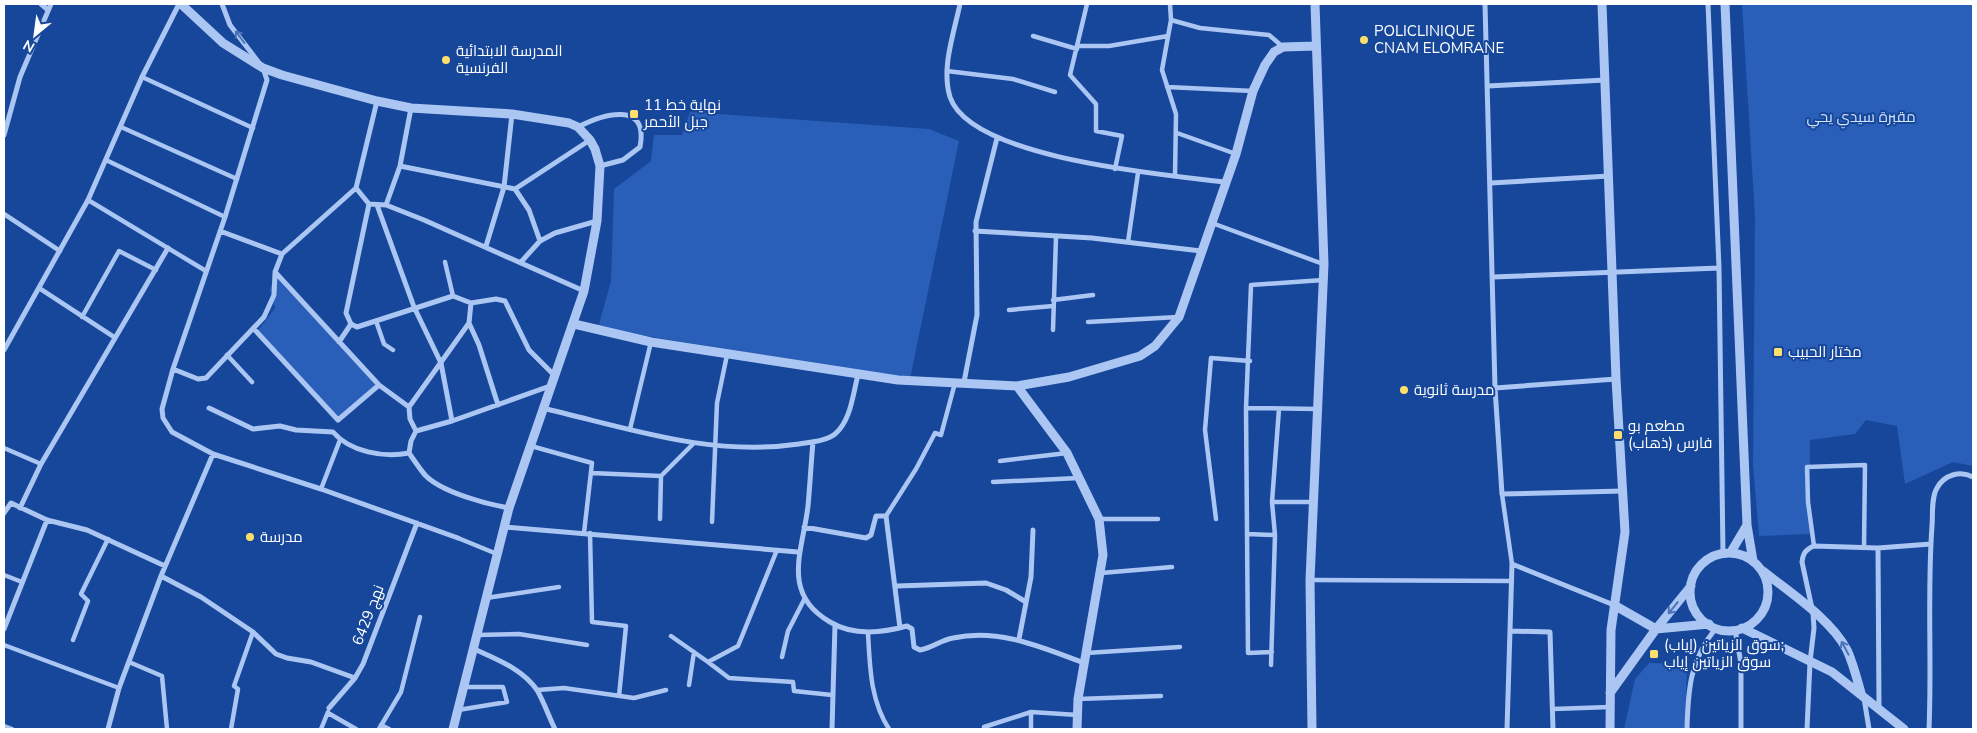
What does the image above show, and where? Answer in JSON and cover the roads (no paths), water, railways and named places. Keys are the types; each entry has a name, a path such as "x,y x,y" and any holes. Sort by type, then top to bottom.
{"street":[{"path":"42,4 48,10"},
{"path":"4,134 20,77 51,4"},
{"path":"4,350 88,200 142,77 180,4 223,43 263,68 305,82 411,108 512,114 569,123 578,127 590,140 600,166 597,221 584,291 509,508 453,729"},
{"path":"222,4 230,25 263,68 266,80 225,217 173,369 162,409 163,418 172,432 213,454 321,489 497,554"},
{"path":"960,4 946,70 950,99 958,112 974,126 997,138 1024,147 1115,169 1225,182"},
{"path":"1087,4 1070,75 1096,104 1096,131 1122,136 1115,169"},
{"path":"1170,4 1170,20 1162,70 1176,114 1175,176"},
{"path":"1312,729 1310,580 1324,264 1315,4"},
{"path":"1485,4 1495,388 1502,494 1512,564 1508,729"},
{"path":"1602,4 1610,176 1616,379 1625,532 1614,605 1610,651 1610,729"},
{"path":"1708,4 1719,268 1727,552"},
{"path":"1725,4 1747,525 1754,561 1766,578 1767,600 1755,621 1739,629"},
{"path":"1170,20 1200,28 1269,35 1282,47"},
{"path":"1033,36 1078,48 1109,46 1168,36"},
{"path":"574,324 651,342 898,380 1017,386 1069,377 1140,356 1155,346 1179,317 1236,154 1253,91 1269,58 1282,47 1316,46"},
{"path":"946,70 1013,79 1055,92"},
{"path":"142,77 253,128"},
{"path":"1488,86 1605,80"},
{"path":"1167,87 1253,91"},
{"path":"173,369 204,380 264,317 274,296 275,272 282,254 356,188 377,101"},
{"path":"386,205 400,166 411,108"},
{"path":"486,246 504,187 512,114"},
{"path":"578,127 607,115 623,114 638,123 643,134 640,147 623,160 600,166"},
{"path":"121,127 237,179"},
{"path":"1177,133 1236,154"},
{"path":"900,628 897,586 886,516 916,469 935,433 941,435 960,382 977,315 976,231 997,138"},
{"path":"400,166 515,189 590,140"},
{"path":"106,160 225,217"},
{"path":"1128,242 1138,173"},
{"path":"1491,183 1610,176"},
{"path":"356,188 369,204 386,205 486,246 584,291"},
{"path":"515,189 529,210 540,241"},
{"path":"88,200 206,271"},
{"path":"369,204 346,314 351,324 357,327 414,307 453,296 471,303 500,299 504,301 529,350 554,375"},
{"path":"377,205 414,307 441,363 452,421"},
{"path":"4,214 60,251"},
{"path":"521,262 540,241 555,234 597,221"},
{"path":"1212,222 1324,264"},
{"path":"220,231 282,254"},
{"path":"976,231 1128,242 1201,251"},
{"path":"1053,330 1056,236"},
{"path":"20,508 41,464 168,248"},
{"path":"82,317 119,251 156,270"},
{"path":"446,262 453,296"},
{"path":"1493,277 1719,268"},
{"path":"275,272 379,385 409,407"},
{"path":"1272,652 1248,653 1246,408 1250,361 1251,285 1323,280"},
{"path":"39,288 114,337"},
{"path":"1053,300 1093,295"},
{"path":"416,431 410,419 409,407 468,323 471,303"},
{"path":"1009,310 1053,306"},
{"path":"1088,322 1179,317"},
{"path":"376,321 384,344 393,350"},
{"path":"468,323 480,345 498,405"},
{"path":"339,342 351,324"},
{"path":"254,329 338,420"},
{"path":"630,429 651,342"},
{"path":"227,355 252,382"},
{"path":"712,522 717,403 727,355"},
{"path":"1216,519 1205,430 1211,358 1250,361"},
{"path":"542,408 693,444 751,449 826,439 842,427 848,413 858,375"},
{"path":"1495,388 1616,379"},
{"path":"333,432 338,420 379,385"},
{"path":"509,508 482,503 426,476 409,453 411,440 416,431 452,421 550,386"},
{"path":"1017,386 1066,453 1099,519 1103,555 1078,699 1077,729"},
{"path":"209,408 253,429 280,426 296,430 333,432 340,440 380,455 394,456 409,453"},
{"path":"1246,408 1318,409"},
{"path":"1271,665 1275,534 1272,502 1280,409"},
{"path":"321,489 340,440"},
{"path":"813,442 804,527 798,552 798,569 804,598 819,616 835,625 854,632 868,633 907,626 912,629 913,645 920,650 958,637 985,634 1019,639 1084,663"},
{"path":"660,519 661,476 693,444"},
{"path":"530,446 592,463 587,533 592,622 626,626 619,696"},
{"path":"4,448 41,464"},
{"path":"1000,461 1066,453"},
{"path":"108,729 119,688 161,576 213,454"},
{"path":"1814,546 1808,502 1807,467 1865,465 1864,548"},
{"path":"591,473 661,476"},
{"path":"1929,729 1931,544 1936,488 1944,479 1954,474 1967,474 1973,477"},
{"path":"993,482 1080,478"},
{"path":"1502,494 1624,491"},
{"path":"1272,502 1314,502"},
{"path":"4,513 9,503 47,520 87,530 165,566"},
{"path":"804,527 866,538 871,535 876,516 886,516"},
{"path":"1099,519 1158,519"},
{"path":"4,629 47,520"},
{"name":"نهج 6429","path":"328,711 355,678 363,664 417,523"},
{"path":"1712,626 1695,610 1691,599 1691,586 1695,573 1704,562 1727,552 1747,525"},
{"path":"504,527 798,552"},
{"path":"1019,639 1031,577 1033,530"},
{"path":"1247,534 1275,534"},
{"path":"73,640 88,601 81,594 108,539"},
{"path":"1808,729 1810,662 1814,628 1813,612 1802,562 1803,555 1814,546 1878,548 1931,544"},
{"path":"1878,548 1879,708"},
{"path":"708,662 738,646 777,550"},
{"path":"1727,552 1754,561"},
{"path":"1512,564 1614,605 1656,629 1712,626 1739,629 1832,672 1904,729"},
{"path":"1101,573 1172,567"},
{"path":"1760,569 1829,625 1846,649 1862,694 1869,729"},
{"path":"4,575 22,582"},
{"path":"161,576 201,598 253,632 276,654 287,658 305,660 355,678"},
{"path":"1310,580 1512,581"},
{"path":"897,586 986,584 1006,590 1026,602"},
{"path":"1610,693 1656,629 1691,586"},
{"path":"485,598 559,587"},
{"path":"782,657 788,631 804,598"},
{"path":"389,729 380,727 401,692 420,618"},
{"path":"832,729 835,625"},
{"path":"1687,729 1693,665 1712,626"},
{"path":"1739,629 1741,729"},
{"path":"231,729 238,689 234,686 253,632"},
{"path":"1510,632 1550,632 1553,729"},
{"path":"868,633 871,681 880,715 889,729"},
{"path":"476,635 519,634 587,645"},
{"path":"671,636 729,678 793,682 794,691 832,695"},
{"path":"4,645 119,688"},
{"path":"1086,653 1180,647"},
{"path":"472,648 514,668 537,690 555,729"},
{"path":"689,685 694,652"},
{"path":"129,662 162,676 167,729"},
{"path":"458,710 507,702 503,687 463,686"},
{"path":"537,690 564,688 634,698 666,690"},
{"path":"1078,699 1161,696"},
{"path":"1553,709 1610,707"},
{"path":"321,729 328,711 356,729"},
{"path":"984,727 1031,712 1078,715"},
{"path":"1031,712 1031,729"},
{"path":"4,726 12,729"}],"place":[{"name":"POLICLINIQUE CNAM ELOMRANE","path":"1364,40"},
{"name":"المدرسة الابتدائية الفرنسية","path":"446,60"},
{"name":"نهاية خط 11 جبل الأحمر","path":"634,114"},
{"name":"مختار الحبيب","path":"1778,352"},
{"name":"مدرسة ثانوية","path":"1404,390"},
{"name":"مطعم بو فارس (ذهاب)","path":"1618,435"},
{"name":"مدرسة","path":"250,537"},
{"name":"سوق الزياتين (إياب); سوق الزياتين إياب","path":"1654,654"}],"park label":[{"name":"مقبرة سيدي يحي","path":"1861,117"}]}
